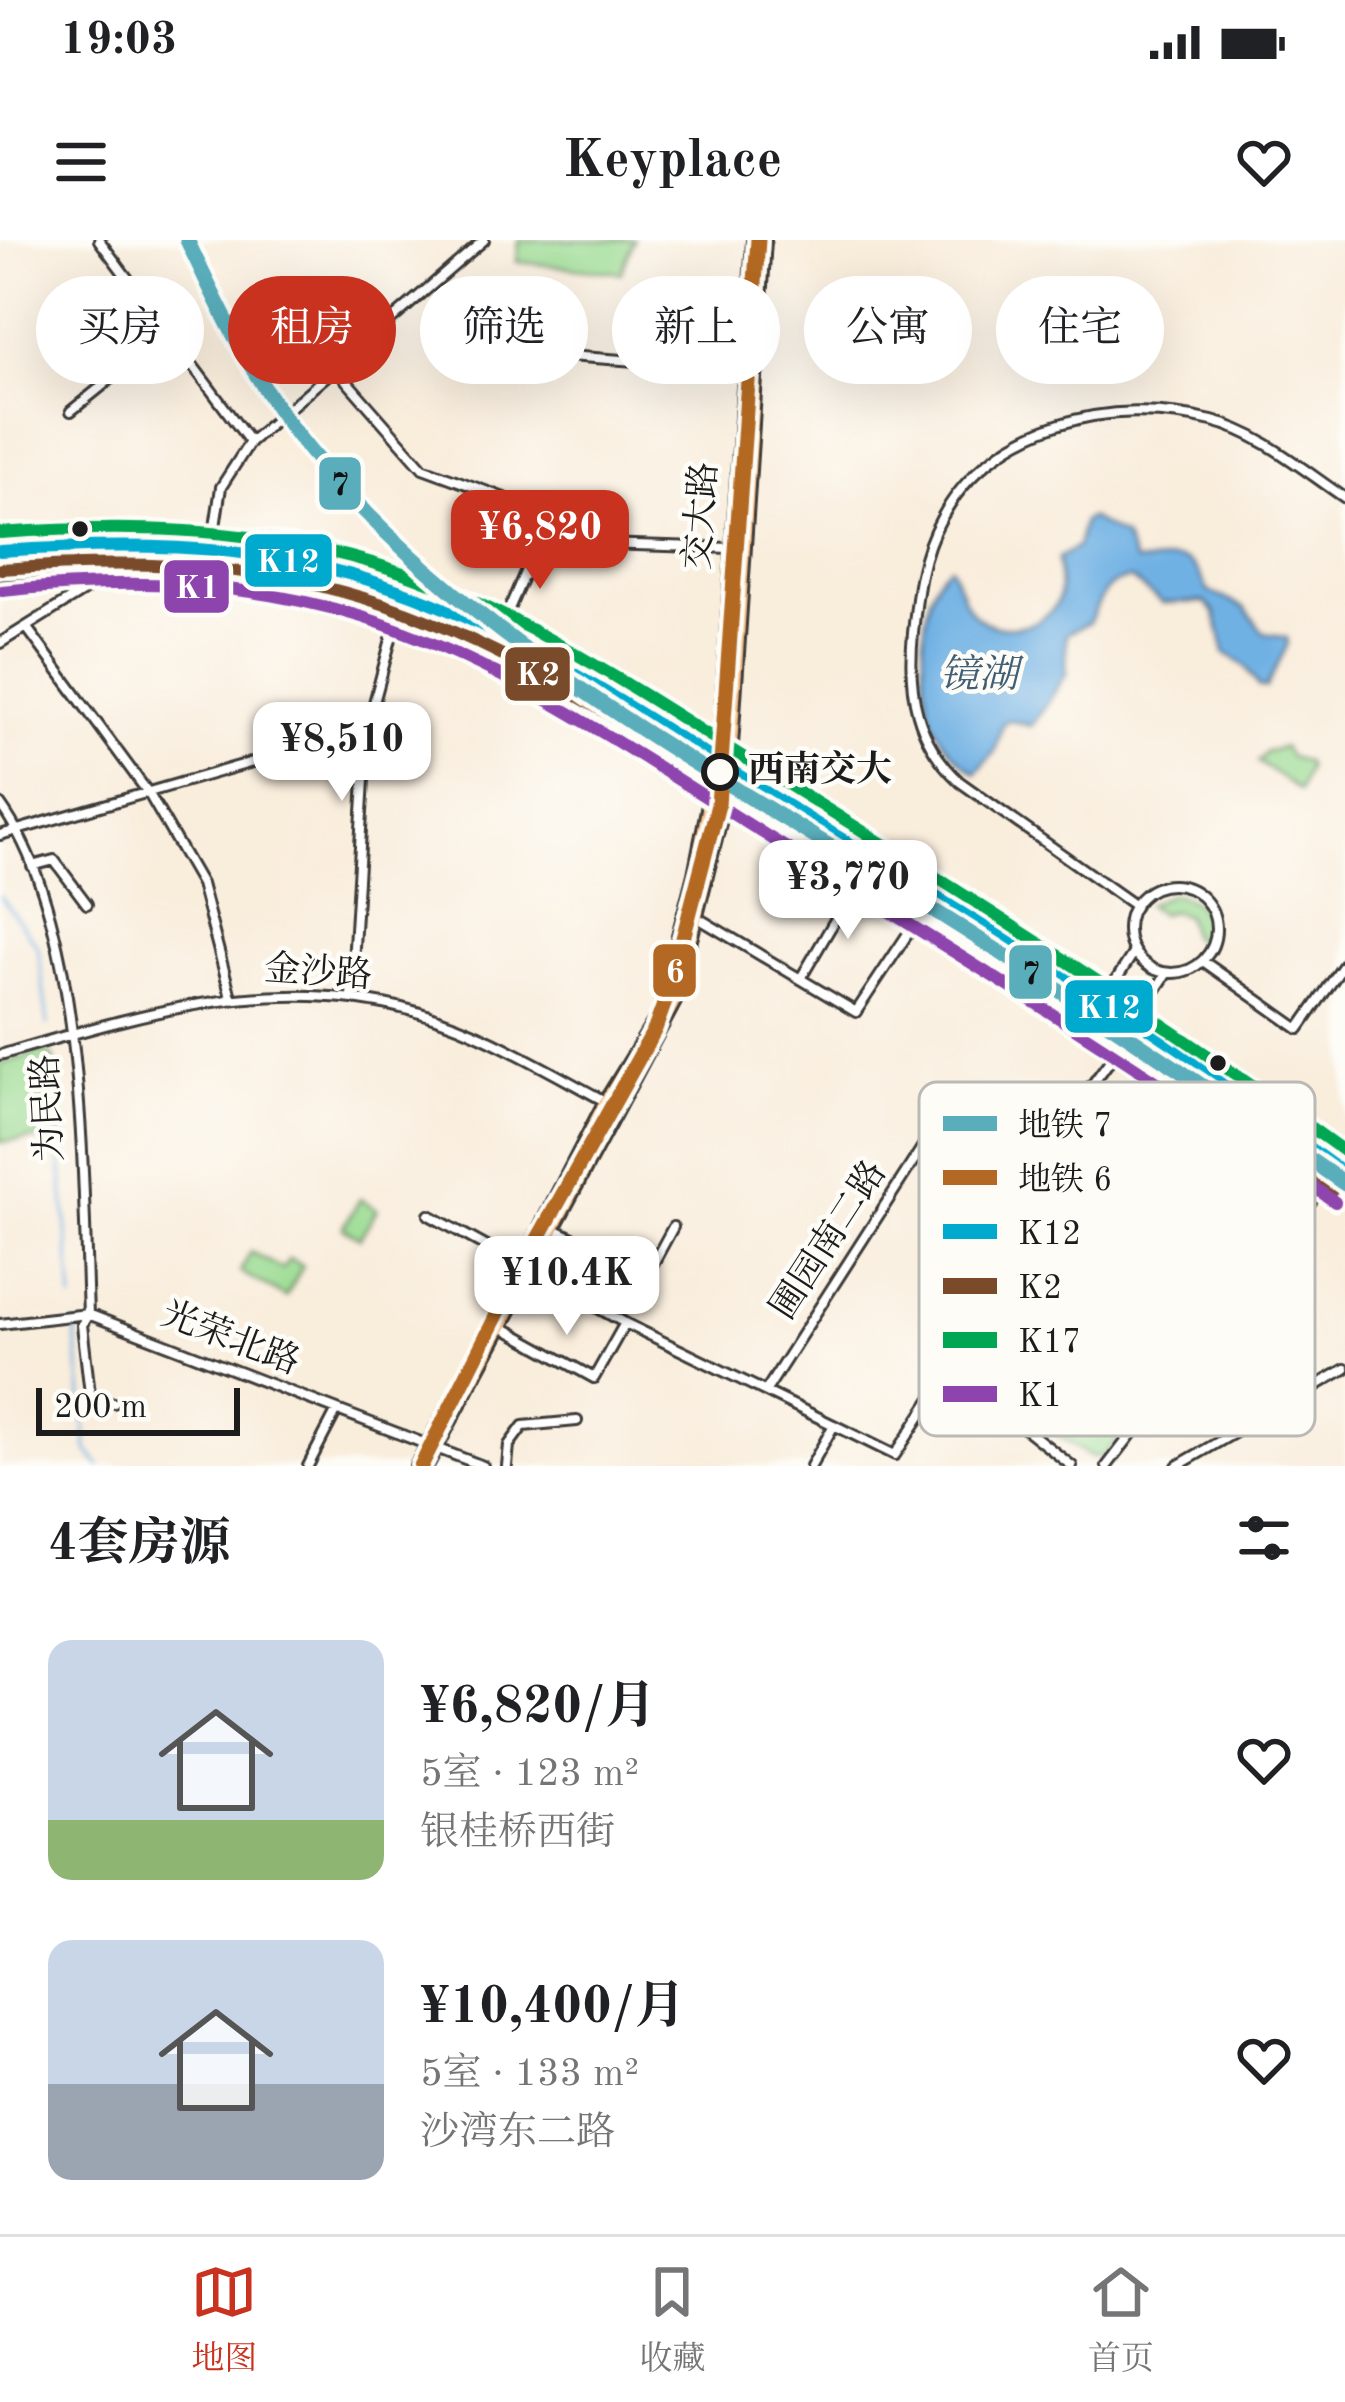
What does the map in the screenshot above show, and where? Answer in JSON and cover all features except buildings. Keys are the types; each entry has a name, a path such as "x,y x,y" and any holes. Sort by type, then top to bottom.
{"highway":[{"path":"0,550 51,539 191,537 320,559 406,580"},
{"path":"0,550 150,544 224,548 354,576 467,618 589,682 1013,944 1216,1082"},
{"path":"0,573 142,564 223,568 309,583 385,606 458,636 564,691 1018,969 1191,1082"},
{"path":"0,573 206,577 254,584"},
{"path":"1315,1153 1345,1174"},
{"path":"1315,1167 1345,1187"}],"main road":[{"name":"交大路","path":"749,276 752,240"},
{"name":"交大路","path":"525,1266 552,1228 676,1000 725,803 765,240"},
{"name":"交大路","path":"525,1266 605,1101 665,995 718,754 742,384"},
{"path":"0,535 162,528 325,554 406,580 503,623 597,676 1108,991 1238,1082"},
{"path":"0,588 163,582 238,588 254,584 438,638 557,698 1177,1082"},
{"path":"1315,1136 1344,1156"},
{"path":"1315,1178 1345,1199"},
{"path":"416,1466 500,1326 525,1266"},
{"path":"427,1466 430,1446 525,1266"}],"street":[{"path":"99,240 126,276"},
{"path":"396,317 484,240"},
{"path":"204,380 250,442"},
{"path":"71,411 105,384"},
{"path":"214,534 221,487 250,442 318,384"},
{"path":"349,384 422,468 537,510 538,542 503,623"},
{"path":"1135,906 960,782 938,761 920,728 912,695 913,638 922,565 940,520 970,478 1006,447 1063,421 1094,415 1140,413 1212,421 1246,432 1345,498"},
{"path":"538,542 731,548"},
{"path":"0,643 92,586"},
{"path":"351,997 367,729 396,622"},
{"path":"27,628 148,794 201,884 231,997"},
{"path":"0,835 367,729"},
{"name":"为民路","path":"0,804 17,828 43,893 74,1033 88,1314 82,1325 89,1394 114,1403"},
{"path":"32,866 54,860 87,904"},
{"path":"801,978 856,884"},
{"path":"1165,885 1180,886 1205,900 1216,925 1215,939 1203,961 1190,970 1167,973 1148,967 1134,952 1127,928 1135,906 1150,890 1165,885"},
{"path":"698,918 856,1012 917,920"},
{"path":"1108,991 1134,952"},
{"path":"1203,961 1299,1029 1345,963"},
{"path":"1140,1013 1167,973"},
{"name":"金沙路","path":"0,1054 231,997 351,997 471,1032 618,1108"},
{"path":"1094,1082 1122,1044"},
{"name":"圃园南二路","path":"767,1389 919,1151"},
{"path":"1315,1196 1344,1156"},
{"path":"429,1215 626,1323 895,1455 919,1417"},
{"path":"552,1228 648,1274 673,1227"},
{"name":"光荣北路","path":"0,1324 88,1314 483,1466"},
{"path":"500,1326 594,1378 626,1323"},
{"path":"1315,1386 1345,1369"},
{"path":"308,1466 337,1410"},
{"path":"507,1466 509,1445 523,1426 577,1421"},
{"path":"811,1466 834,1425"},
{"path":"1034,1436 1072,1466"},
{"path":"1108,1466 1131,1436"},
{"path":"1177,1466 1229,1436"}],"green space":[{"path":"519,240 634,240 621,273 517,262"},
{"path":"1283,747 1307,768 1299,791 1258,762 1266,752"},
{"path":"1170,894 1189,899 1201,910 1207,926 1204,945 1191,936 1186,916 1171,911 1161,914 1147,905"},
{"path":"44,1051 54,1058 62,1136 0,1142 0,1064"},
{"path":"360,1199 377,1209 360,1238 343,1228"},
{"path":"251,1252 282,1269 289,1259 303,1266 286,1297 240,1272"},
{"path":"1059,1436 1120,1436 1104,1456 1090,1457"}],"water":[{"name":"镜湖","path":"1090,518 1124,537 1135,562 1186,560 1208,591 1244,607 1264,633 1287,638 1288,644 1266,688 1259,687 1245,666 1225,652 1215,613 1205,602 1162,603 1131,579 1114,583 1089,623 1066,634 1066,674 1034,723 1003,723 995,751 976,773 946,743 929,706 924,639 931,594 950,566 977,617 998,626 1035,622 1054,608 1060,593 1058,558 1077,547 1083,521"}],"waterway":[{"path":"0,896 38,947 48,1025"},
{"path":"53,1069 73,1300"},
{"path":"75,1324 87,1450 100,1466"}],"metro line":[{"name":"7","path":"187,240 242,350 291,427 372,519 440,581 511,639 663,743 898,888 1196,1082"},
{"name":"6","path":"421,1466 509,1291 655,1029 670,988 718,805 758,240"},
{"name":"7","path":"1315,1163 1345,1184"}],"transit line":[{"name":"K17","path":"0,533 133,529 264,539 351,557 462,596 619,679 916,864 1246,1082"},
{"name":"K12","path":"0,551 133,546 265,556 352,575 460,615 613,697 1012,944 1218,1082"},
{"name":"K2","path":"1,569 130,565 258,574 343,592 451,631 605,712 1002,959 1187,1082"},
{"name":"K1","path":"2,591 93,584 228,589 318,605 415,636 518,684 617,741 1157,1082"},
{"name":"K17","path":"1315,1130 1345,1152"},
{"name":"K12","path":"1315,1152 1345,1174"},
{"name":"K2","path":"1315,1175 1334,1189"},
{"name":"K1","path":"1315,1188 1335,1202"}],"place":[{"name":"西南交大","path":"720,772"}]}
